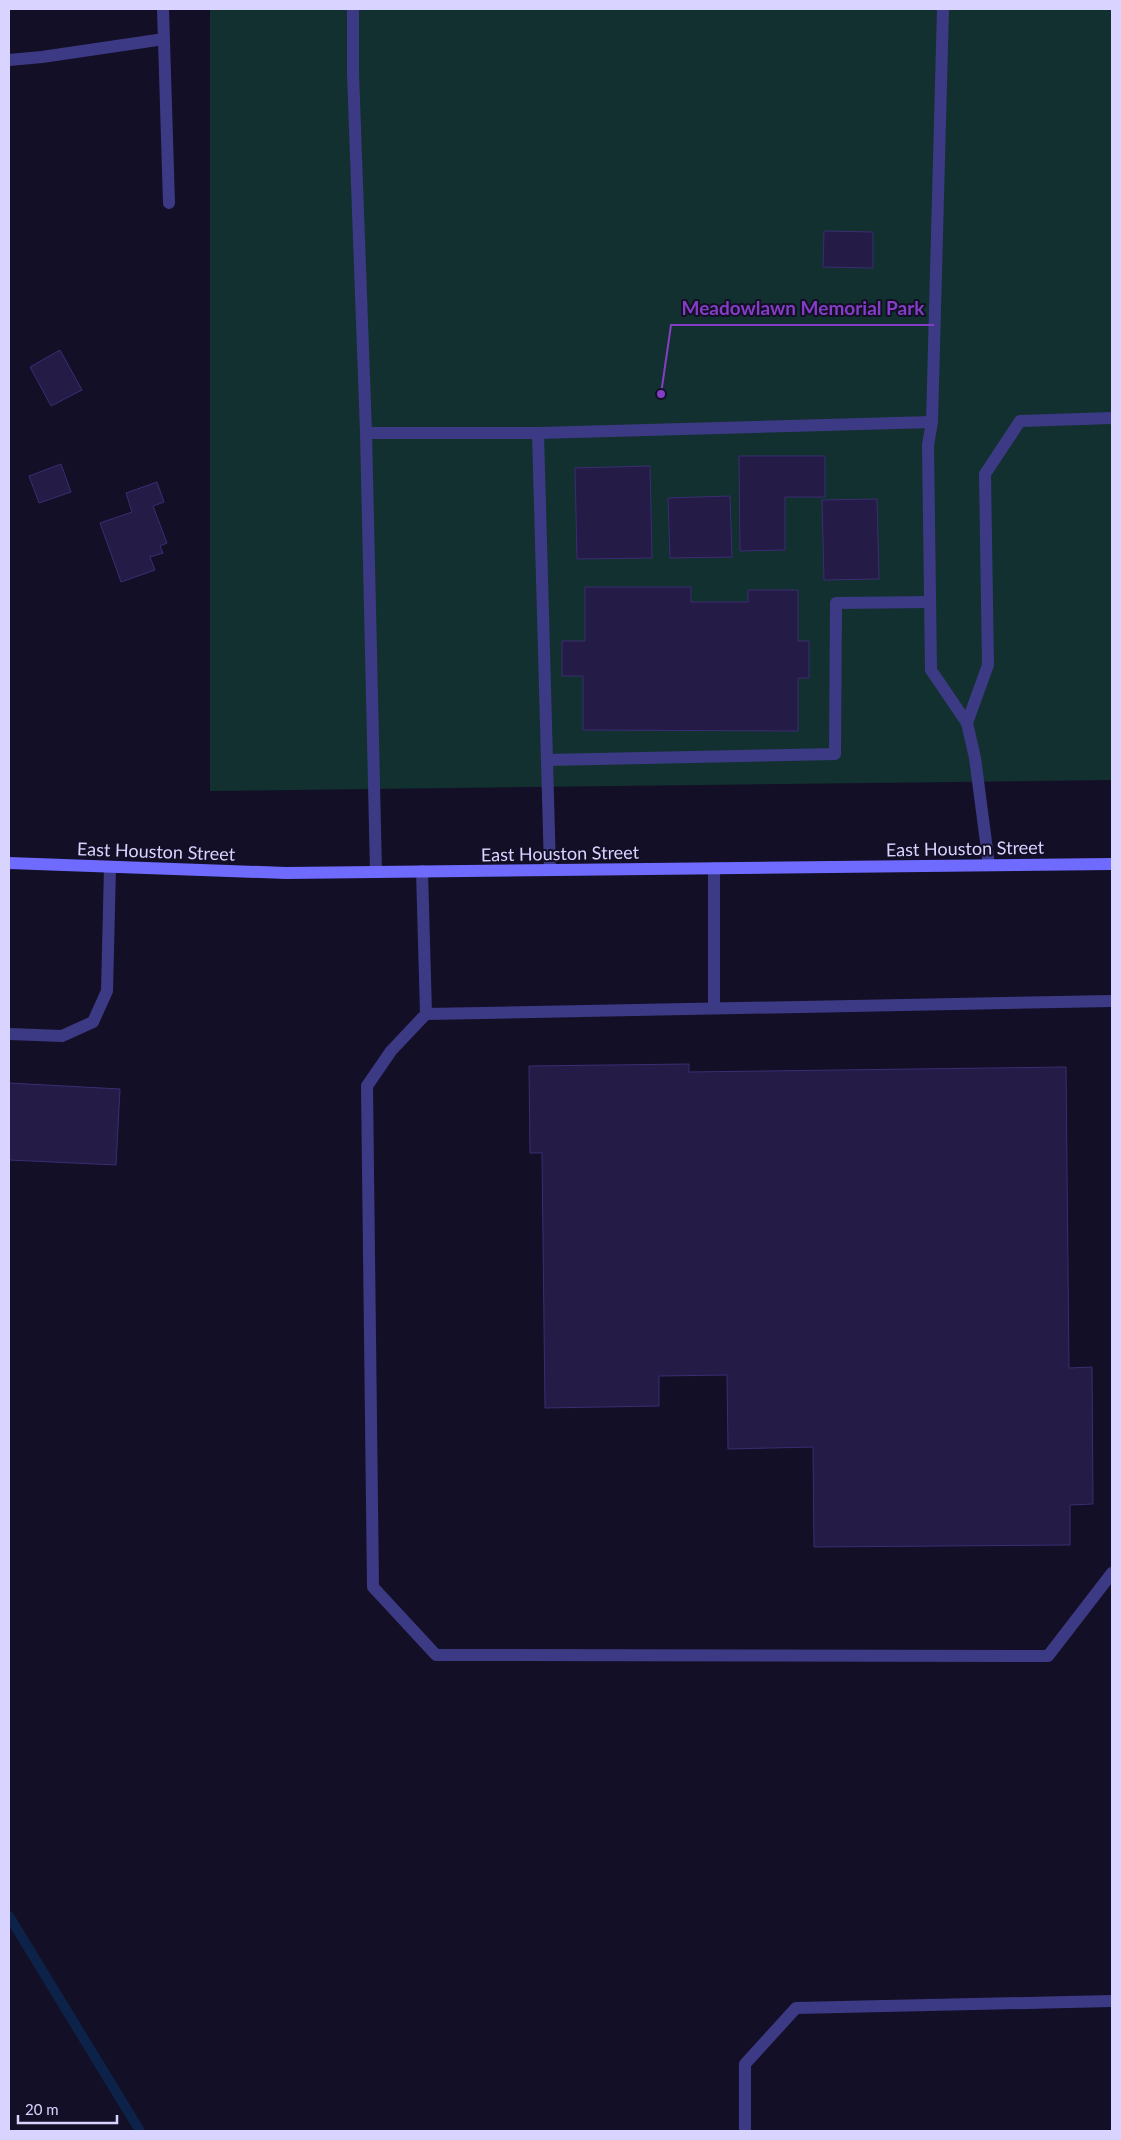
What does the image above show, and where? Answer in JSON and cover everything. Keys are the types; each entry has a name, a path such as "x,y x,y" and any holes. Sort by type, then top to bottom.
{"main road":[{"name":"East Houston Street","path":"9,864 286,873 1112,864"}],"lane":[{"path":"163,9 169,203"},
{"path":"353,9 353,73 366,433 376,872"},
{"path":"943,9 932,422 928,445 931,670 967,723 975,758 989,865"},
{"path":"9,60 164,39"},
{"path":"967,723 988,666 985,474 1020,421 1112,418"},
{"path":"366,433 538,433 932,422"},
{"path":"538,433 550,870"},
{"path":"547,760 835,754 836,603 930,602"},
{"path":"9,1034 62,1036 93,1022 107,991 110,867"},
{"path":"714,868 714,1008"},
{"path":"422,872 426,1014 391,1051 367,1086 373,1587 436,1655 1048,1656 1112,1573"},
{"path":"426,1014 1112,1001"},
{"path":"745,2131 745,2064 796,2008 1112,2001"}],"green space":[{"path":"210,9 1112,9 1112,780 210,791"}],"building":[{"path":"824,231 873,232 873,268 823,267"},
{"path":"60,350 82,390 51,406 30,367"},
{"path":"739,456 825,456 825,497 785,497 785,550 740,551"},
{"path":"61,464 71,492 39,503 29,476"},
{"path":"650,466 652,558 577,559 575,468"},
{"path":"157,482 164,502 153,506 167,543 160,546 163,553 150,557 155,570 121,582 100,523 132,512 126,493"},
{"path":"730,496 732,557 670,558 668,498"},
{"path":"877,499 879,579 824,580 822,500"},
{"path":"585,587 691,587 691,602 748,602 748,590 798,590 798,641 809,641 809,678 798,678 798,731 583,730 583,676 562,676 562,641 585,641"},
{"path":"689,1064 689,1072 1066,1067 1069,1368 1092,1367 1093,1504 1070,1505 1070,1545 814,1547 813,1447 728,1449 727,1375 659,1376 659,1406 545,1408 542,1153 530,1153 529,1066"},
{"path":"9,1083 120,1089 116,1165 9,1160"}],"waterway":[{"path":"9,1916 140,2131"}],"place":[{"name":"Meadowlawn Memorial Park","path":"661,394"}]}
